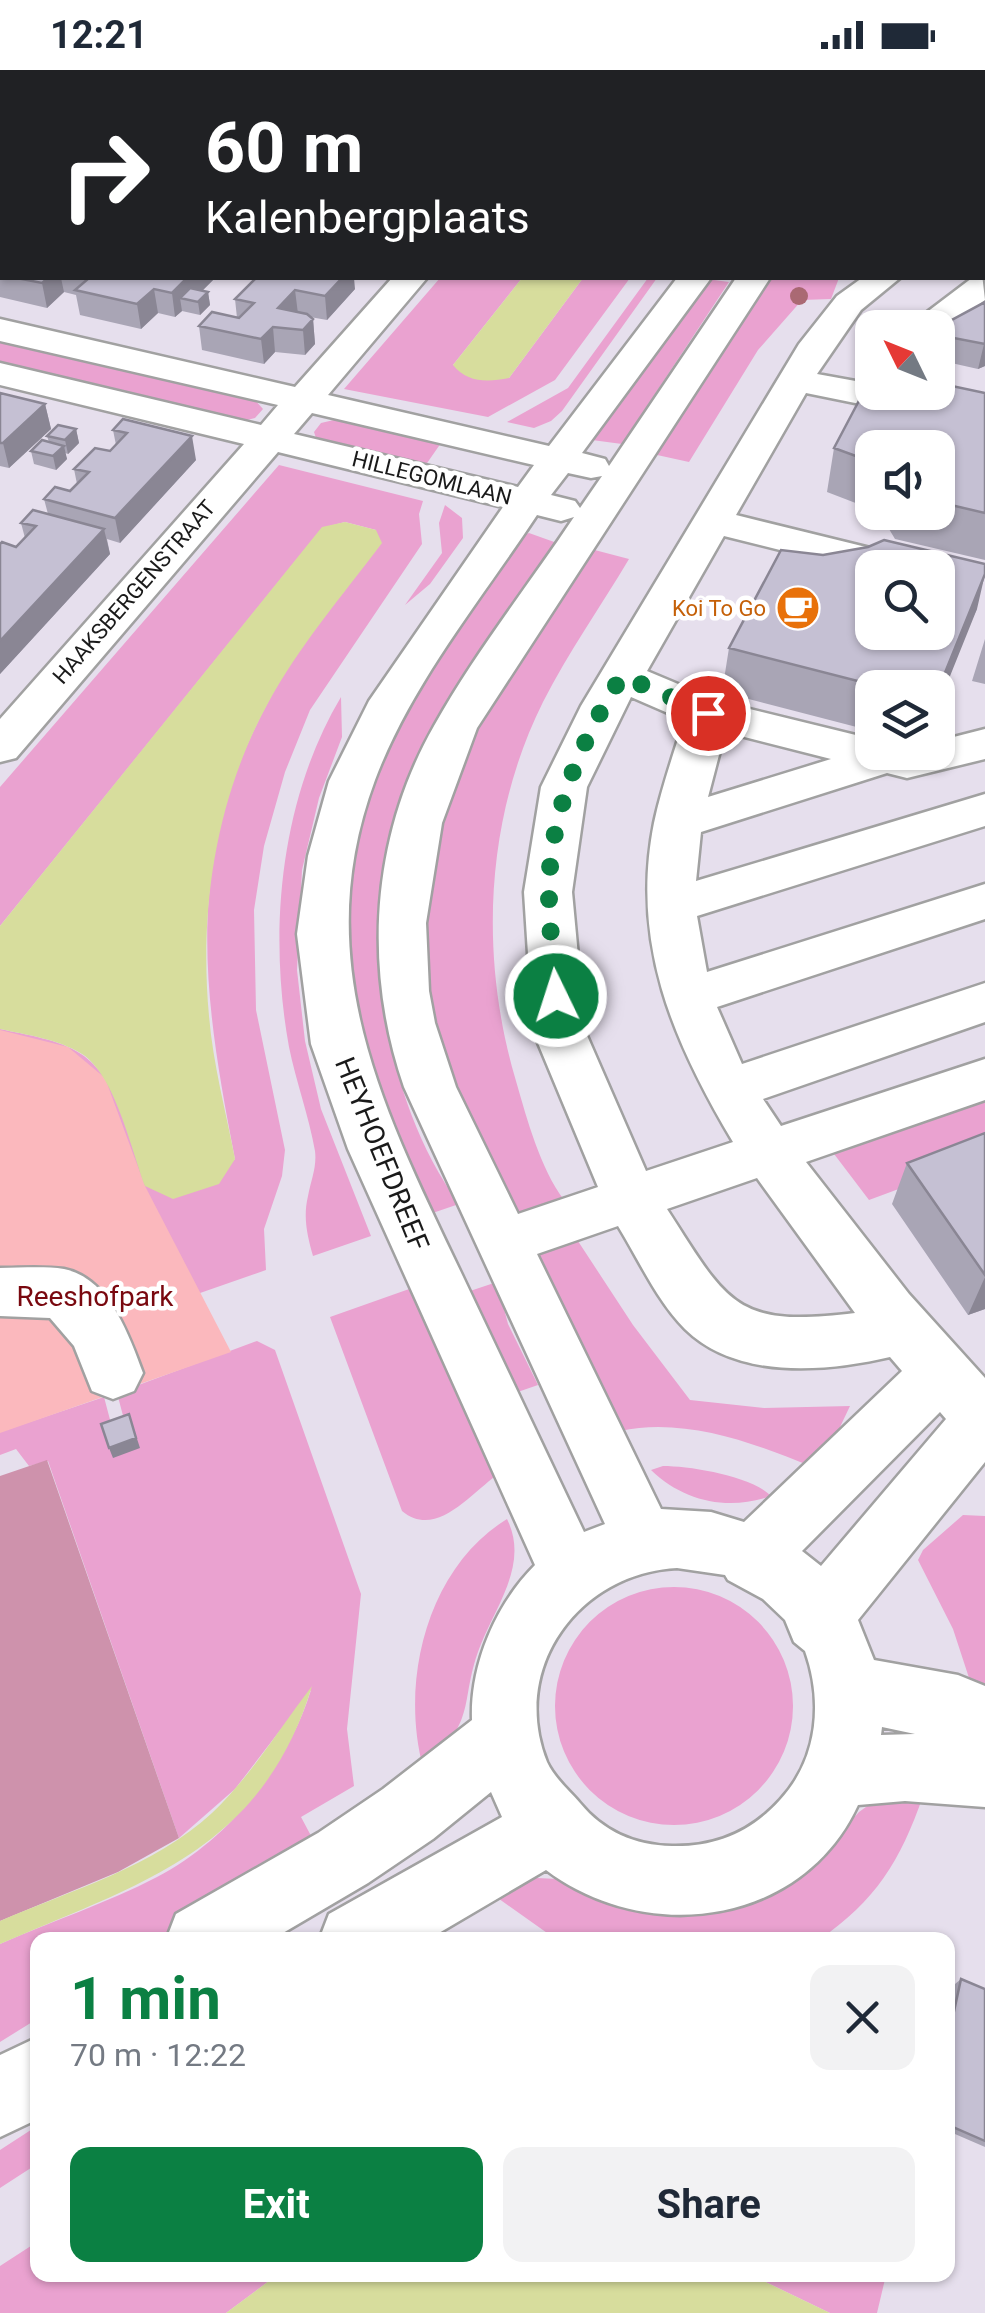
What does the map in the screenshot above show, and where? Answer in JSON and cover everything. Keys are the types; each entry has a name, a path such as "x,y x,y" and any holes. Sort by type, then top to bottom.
{"street":[{"path":"269,438 408,280"},
{"name":"HEYHOEFDREEF","path":"569,1570 374,1149 337,1044 322,934 332,856 352,781 391,700 558,459 692,280"},
{"path":"644,1540 431,1091 404,992 404,904 414,828 430,778 455,727 753,280"},
{"path":"880,280 850,303 794,380 716,522 603,706 564,788 548,892 559,1030 632,1201 706,1312 741,1336 851,1342 920,1351"},
{"path":"944,310 974,283"},
{"name":"HILLEGOMLAAN","path":"0,330 622,474"},
{"name":"HILLEGOMLAAN","path":"0,374 594,518"},
{"path":"794,380 855,390"},
{"path":"955,404 985,408"},
{"name":"HAAKSBERGENSTRAAT","path":"0,747 269,438"},
{"path":"716,522 855,557"},
{"path":"622,676 708,713 855,750"},
{"path":"708,713 677,822 672,906 676,950 689,997 727,1090 767,1154 920,1351 985,1417 816,1620"},
{"path":"955,752 985,744"},
{"path":"677,822 855,767"},
{"path":"672,906 985,810"},
{"path":"689,997 985,901"},
{"path":"727,1090 985,1002"},
{"path":"504,1242 985,1079"},
{"path":"0,1292 64,1294 100,1333 113,1373"},
{"path":"750,1559 920,1351"},
{"path":"680,1539 716,1546 750,1559 781,1580 816,1620 841,1665 850,1736 843,1772 816,1821 773,1860 720,1880 660,1882 603,1863 554,1825 524,1783 507,1736 504,1686 514,1641 536,1600 569,1570 604,1550 644,1540 680,1539"},
{"path":"846,1688 958,1708 985,1720"},
{"path":"216,1932 344,1858 408,1814 507,1736"},
{"path":"843,1772 905,1767 985,1773"},
{"path":"369,1932 554,1825"},
{"path":"0,2098 30,2080"}],"shaded area":[{"path":"438,280 520,280 453,365 509,378 582,280 629,280 555,380 488,417 344,389"},
{"path":"520,280 582,280 509,378 471,378 453,365"},
{"path":"647,280 656,280 562,411 534,428 507,422 568,388"},
{"path":"698,280 729,282 622,444 592,440"},
{"path":"759,280 838,280 831,299 802,300 758,350 689,462 648,453"},
{"path":"0,340 254,399 263,409 255,418 239,422 0,365"},
{"path":"338,419 441,443 425,466 316,438 314,432 321,423"},
{"path":"279,465 423,501 419,514 422,544 310,710 285,772 264,846 254,910 256,1010 285,1150 282,1176 264,1229 266,1270 137,1315 0,1179 0,1029 62,1045 93,1064 120,1098 176,1195 213,1183 235,1159 216,1049 207,944 217,840 231,786 266,706 376,530 345,522 322,528 0,926 0,787"},
{"path":"445,505 462,518 463,538 430,584 405,605 442,553 439,523"},
{"path":"345,522 376,530 382,543 307,642 267,705 235,778 215,856 207,935 209,1016 235,1159 219,1184 173,1199 145,1186 113,1095 94,1064 63,1045 0,1029 0,926 322,527"},
{"path":"529,533 557,543 389,846 381,938 382,986 389,1032 399,1078 415,1123 434,1165 459,1204 418,1218 372,1078 352,992 347,926 353,864 368,804 419,692 452,639"},
{"path":"587,548 629,559 553,684 524,747 499,840 494,889 496,986 504,1034 535,1143 564,1200 506,1222 478,1169 420,982 421,873 478,719"},
{"path":"341,697 342,737 319,798 302,870 297,970 305,1041 321,1109 371,1236 313,1256 306,1211 315,1151 289,1047 283,1003 280,913 292,822 304,779"},
{"path":"985,1091 985,1157 869,1200 828,1146"},
{"path":"574,1235 633,1325 690,1400 764,1408 850,1406 831,1446 810,1466 717,1434 668,1427 620,1431 521,1253"},
{"path":"497,1282 508,1324 538,1385 509,1395 455,1296"},
{"path":"412,1288 497,1475 452,1511 427,1520 402,1511 330,1317"},
{"path":"257,1341 275,1350 361,1594 347,1729 354,1786 301,1817 317,1847 178,1932 30,1932 30,2023 0,2042 0,1944 157,1877 208,1843 271,1773 311,1690 235,1789 179,1838 48,1461 29,1466 16,1449 0,1455 0,1432 104,1397 113,1431 126,1427 117,1393"},
{"path":"47,1460 179,1838 118,1872 0,1921 0,1476"},
{"path":"663,1466 736,1478 771,1496 739,1503 708,1501 678,1490 651,1470"},
{"path":"963,1515 985,1516 985,1693 972,1687 953,1629 918,1560 923,1550"},
{"path":"507,1519 514,1551 508,1583 474,1664 460,1722 441,1751 423,1767 415,1699 426,1629 457,1566 479,1540"},
{"path":"674,1587 719,1596 758,1622 784,1661 793,1706 784,1751 758,1790 719,1816 674,1825 629,1816 590,1790 564,1751 555,1706 564,1661 590,1622 629,1596"},
{"path":"312,1686 290,1742 262,1787 228,1824 190,1854 147,1879 0,1944 0,1921 138,1863 212,1813 252,1768"},
{"path":"923,1796 905,1841 884,1878 830,1932 546,1932 495,1896 516,1877 558,1879 595,1889 781,1886 806,1871 859,1812 877,1799"},
{"path":"30,2131 30,2169 0,2188 0,2150"},
{"path":"30,2247 30,2282 268,2282 226,2313 0,2313 0,2266"},
{"path":"268,2282 766,2282 830,2313 226,2313"},
{"path":"766,2282 884,2282 877,2313 830,2313"}],"green space":[{"name":"Reeshofpark","path":"0,1030 68,1047 105,1078 145,1186 231,1352 0,1433"}],"building":[{"path":"87,280 185,280 172,293 154,289 137,304 75,290"},
{"path":"254,280 340,280 325,296 295,290 278,308 313,319 303,330 273,327 261,339 199,326 212,312 239,318 254,303 235,299"},
{"path":"190,288 208,292 198,302 180,298"},
{"path":"985,302 985,344 955,338 955,318"},
{"path":"955,387 985,393 985,513 955,506 955,430 855,430 855,456 834,448 855,408 955,410"},
{"path":"0,393 45,404 3,443 0,443"},
{"path":"123,419 192,436 115,518 44,499 55,487 70,491 89,472 74,469 95,448 110,451 127,433 113,430"},
{"path":"58,425 76,429 65,440 47,436"},
{"path":"42,440 64,446 53,456 31,451"},
{"path":"33,510 104,529 0,641 0,544 16,547 36,526 21,523"},
{"path":"884,540 926,550 855,550 855,650 954,650 946,670 855,670 855,680 729,648 781,550 823,555"},
{"path":"955,557 985,564 985,574 955,648"},
{"path":"985,1133 985,1275 907,1163"},
{"path":"129,1414 136,1438 109,1448 101,1424"},
{"path":"961,1979 985,1989 985,2141 955,2128 955,2007"}],"place":[{"name":"Koi To Go","path":"798,608"}],"route":[{"path":"556,996 548,892 564,788 603,706 622,676 708,713"}]}
